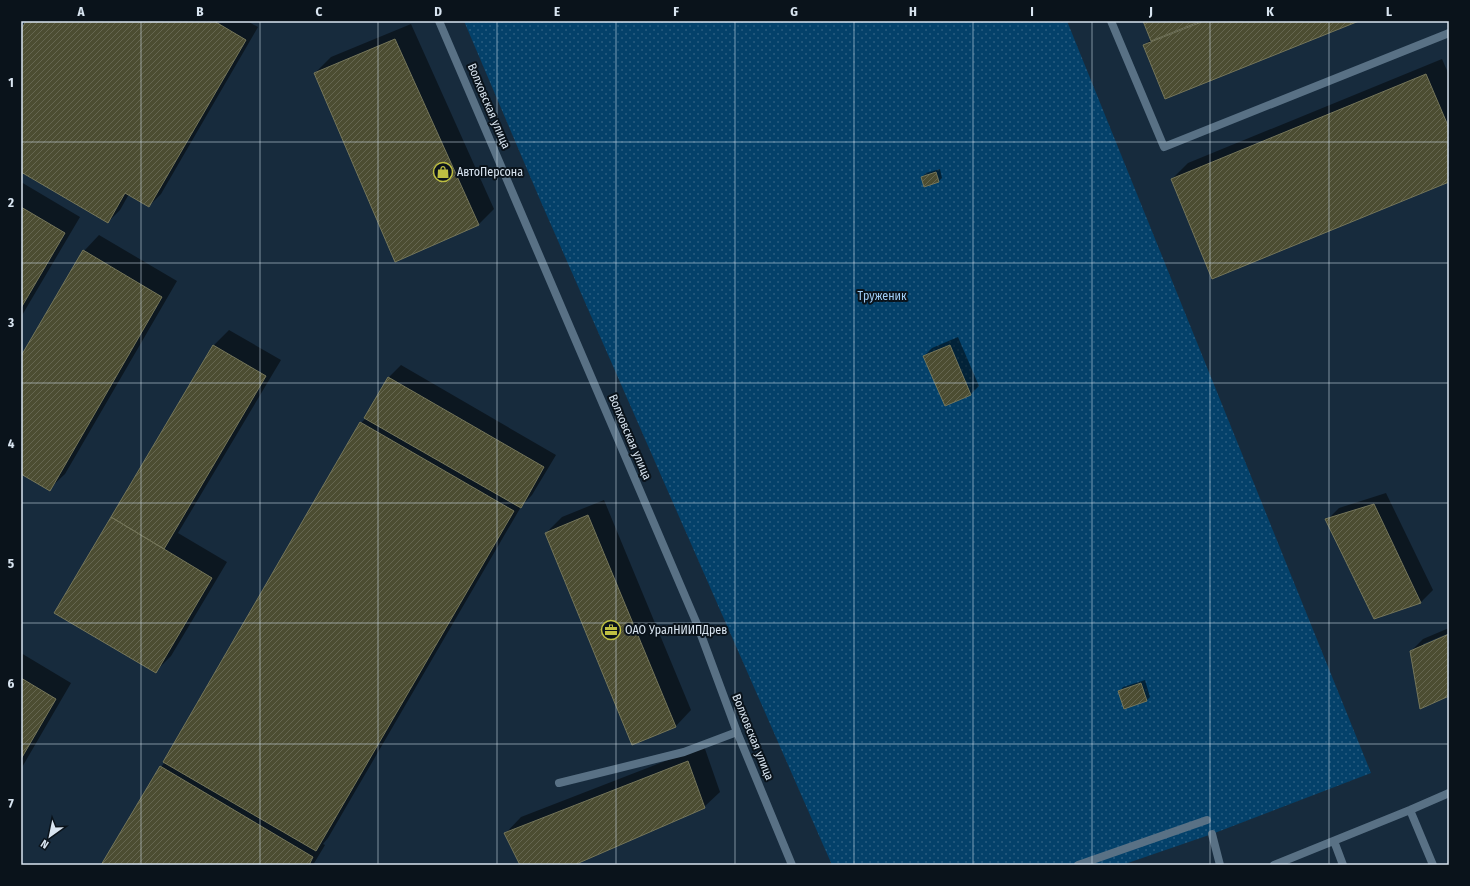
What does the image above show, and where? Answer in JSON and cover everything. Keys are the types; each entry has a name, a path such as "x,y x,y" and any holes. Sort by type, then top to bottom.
{"street":[{"name":"Волховская улица","path":"439,21 697,624 737,732 792,865"},
{"path":"1111,21 1164,147 1449,33"},
{"path":"559,783 684,752 737,732"},
{"path":"1274,865 1449,793"},
{"path":"1410,810 1433,865"},
{"path":"1078,865 1207,820"},
{"path":"1212,834 1220,865"},
{"path":"1334,841 1343,865"}],"green space":[{"name":"Труженик","path":"464,21 1067,21 1371,773 1212,834 1122,865 832,865 541,202"}],"building":[{"path":"26,21 214,21 246,40 149,207 125,193 108,223 21,172 21,30"},
{"path":"1143,21 1201,21 1151,41"},
{"path":"1204,21 1359,21 1165,99 1143,45"},
{"path":"395,39 479,225 395,262 314,73"},
{"path":"1426,74 1449,128 1449,182 1212,279 1171,179"},
{"path":"936,172 939,182 924,187 921,177"},
{"path":"21,207 65,233 21,308"},
{"path":"83,250 162,297 50,491 21,474 21,356"},
{"path":"213,345 266,376 164,549 111,517"},
{"path":"950,345 971,395 945,406 923,356"},
{"path":"388,377 544,467 521,508 364,418"},
{"path":"360,422 514,511 316,851 163,762"},
{"path":"1374,504 1421,603 1374,619 1325,519"},
{"name":"ОАО УралНИИПДрев","path":"588,515 676,727 632,745 545,533"},
{"path":"111,517 212,578 156,673 54,613"},
{"path":"1449,634 1449,696 1420,709 1410,651"},
{"path":"21,678 56,699 21,759"},
{"path":"1141,683 1147,701 1124,709 1118,691"},
{"path":"688,761 705,808 574,865 520,865 504,833"},
{"path":"160,766 313,857 309,865 101,865"}],"place":[{"name":"АвтоПерсона","path":"443,172"},
{"name":"ОАО УралНИИПДрев","path":"611,630"}]}
